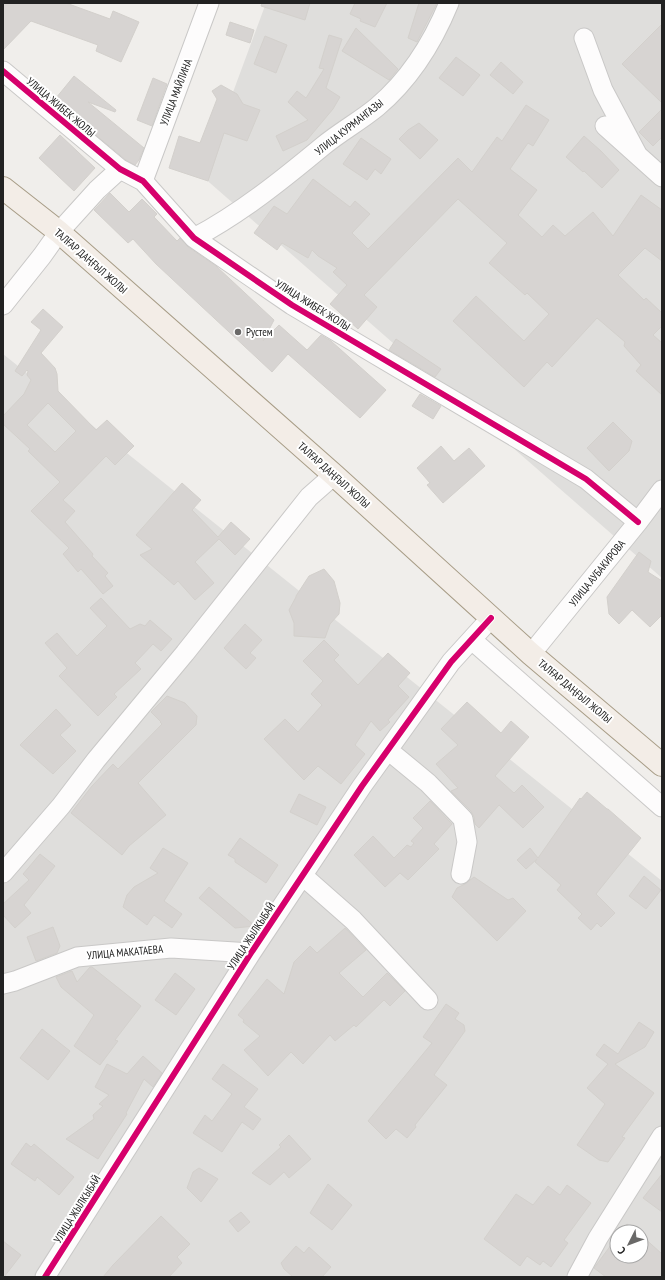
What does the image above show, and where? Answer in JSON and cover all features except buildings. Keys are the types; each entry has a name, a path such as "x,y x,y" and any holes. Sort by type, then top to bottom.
{"main road":[{"name":"ТАЛҒАР ДАҢҒЫЛ ЖОЛЫ","path":"3,188 59,232 334,475 531,654 662,765"}],"street":[{"name":"УЛИЦА МАЙЛИНА","path":"142,181 209,3"},
{"name":"УЛИЦА КУРМАНГАЗЫ","path":"194,238 220,224 272,188 334,138 377,107 401,83 420,59 440,26 449,3"},
{"path":"584,38 603,90 637,154"},
{"name":"УЛИЦА ЖИБЕК ЖОЛЫ","path":"3,71 120,169 142,181 194,238 292,305 586,480 638,522"},
{"path":"605,126 662,176"},
{"path":"3,305 59,232 97,190 120,169"},
{"path":"3,873 61,806 96,760 185,653 309,497 334,475"},
{"name":"УЛИЦА АУБАКИРОВА","path":"531,654 638,522 662,490"},
{"name":"УЛИЦА ЖЫЛКЫБАЙ","path":"45,1277 251,953 388,750 451,662 491,618"},
{"path":"472,640 662,807"},
{"path":"388,750 428,783 463,819 467,842 461,874"},
{"path":"303,876 353,920 428,1000"},
{"name":"УЛИЦА МАКАТАЕВА","path":"3,984 15,981 77,957 171,948 251,953"},
{"path":"577,1277 598,1238 662,1136"}],"shaded area":[{"path":"266,3 662,3 662,578 202,176"},
{"path":"3,354 662,881 662,1277 3,1277"}],"cycle path":[{"path":"3,71 120,169 143,181 194,238 292,305 586,479 638,522"},
{"path":"45,1277 251,953 362,786 451,662 491,618"}],"place":[{"name":"Рустем","path":"238,332"}]}
